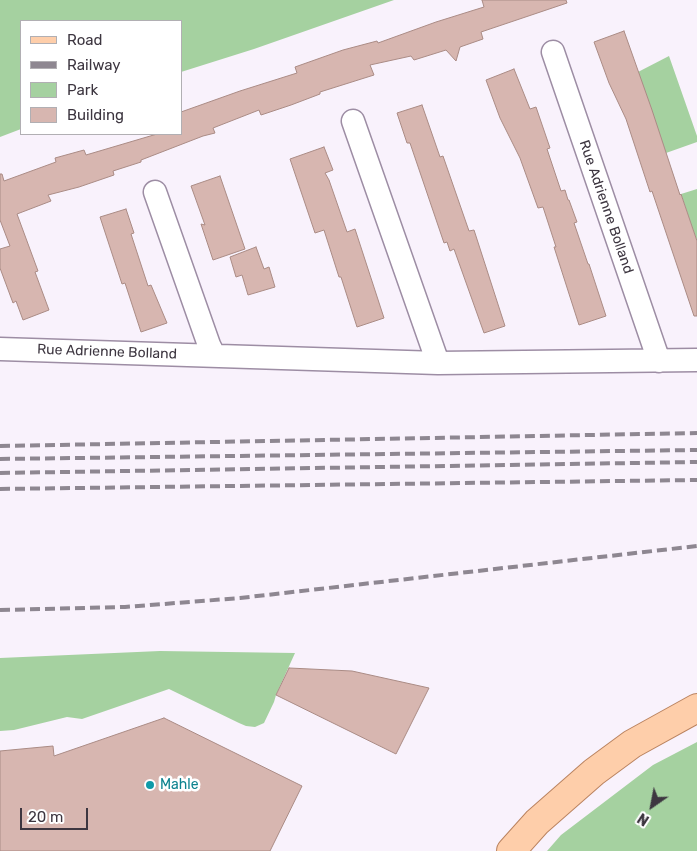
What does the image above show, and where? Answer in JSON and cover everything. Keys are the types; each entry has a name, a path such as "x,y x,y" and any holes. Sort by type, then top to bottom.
{"main road":[{"path":"510,851 537,822 594,772 632,744 697,708"}],"street":[{"name":"Rue Adrienne Bolland","path":"553,52 659,361"},
{"path":"353,121 438,363"},
{"path":"155,192 214,355"},
{"name":"Rue Adrienne Bolland","path":"0,349 438,363 697,360"}],"green space":[{"path":"0,0 394,0 254,49 182,72 182,20 20,20 20,129 0,137"},
{"path":"669,56 697,136 697,142 666,153 638,72"},
{"path":"697,189 697,241 681,194"},
{"path":"160,651 295,653 264,723 255,727 239,723 169,689 82,719 67,717 14,730 0,731 0,658"},
{"path":"697,742 697,851 547,851 561,835 653,765"}],"building":[{"path":"482,0 566,0 567,3 481,32 483,39 460,47 456,61 446,50 414,60 411,56 370,65 374,75 320,92 320,94 261,115 259,110 213,128 215,133 113,171 114,175 48,195 51,201 17,214 38,271 35,272 49,310 23,320 16,301 13,303 0,268 0,249 10,246 0,220 0,174 2,174 4,181 56,162 55,158 84,150 86,155 154,135 182,135 182,112 297,73 295,67 343,50 377,41 378,43 484,7"},
{"path":"624,31 697,241 697,316 694,316 626,119 609,83 594,42"},
{"path":"514,69 530,109 536,107 550,148 547,149 561,191 565,190 577,222 574,223 606,316 579,325 543,207 538,208 520,158 500,118 486,80"},
{"path":"422,105 440,157 443,156 469,231 474,230 505,326 484,333 454,249 450,251 447,242 444,243 410,143 407,143 397,113"},
{"path":"324,147 333,170 325,173 347,232 355,229 384,318 357,327 324,230 315,233 290,159"},
{"path":"220,176 245,249 213,260 201,224 205,225 191,186"},
{"path":"126,209 134,233 131,234 148,286 151,285 167,323 141,332 125,283 122,284 100,217"},
{"path":"256,247 264,269 269,267 275,287 248,295 242,275 236,277 230,257"},
{"path":"289,668 352,671 429,688 396,754 276,695"},
{"name":"Mahle","path":"164,718 302,786 270,851 0,851 0,751 53,746 54,756"}],"railway":[{"path":"0,446 697,433"},
{"path":"0,459 697,450"},
{"path":"0,473 697,462"},
{"path":"0,489 697,480"},
{"path":"0,610 125,607 240,598 697,546"}],"place":[{"name":"Mahle","path":"150,785"}]}
